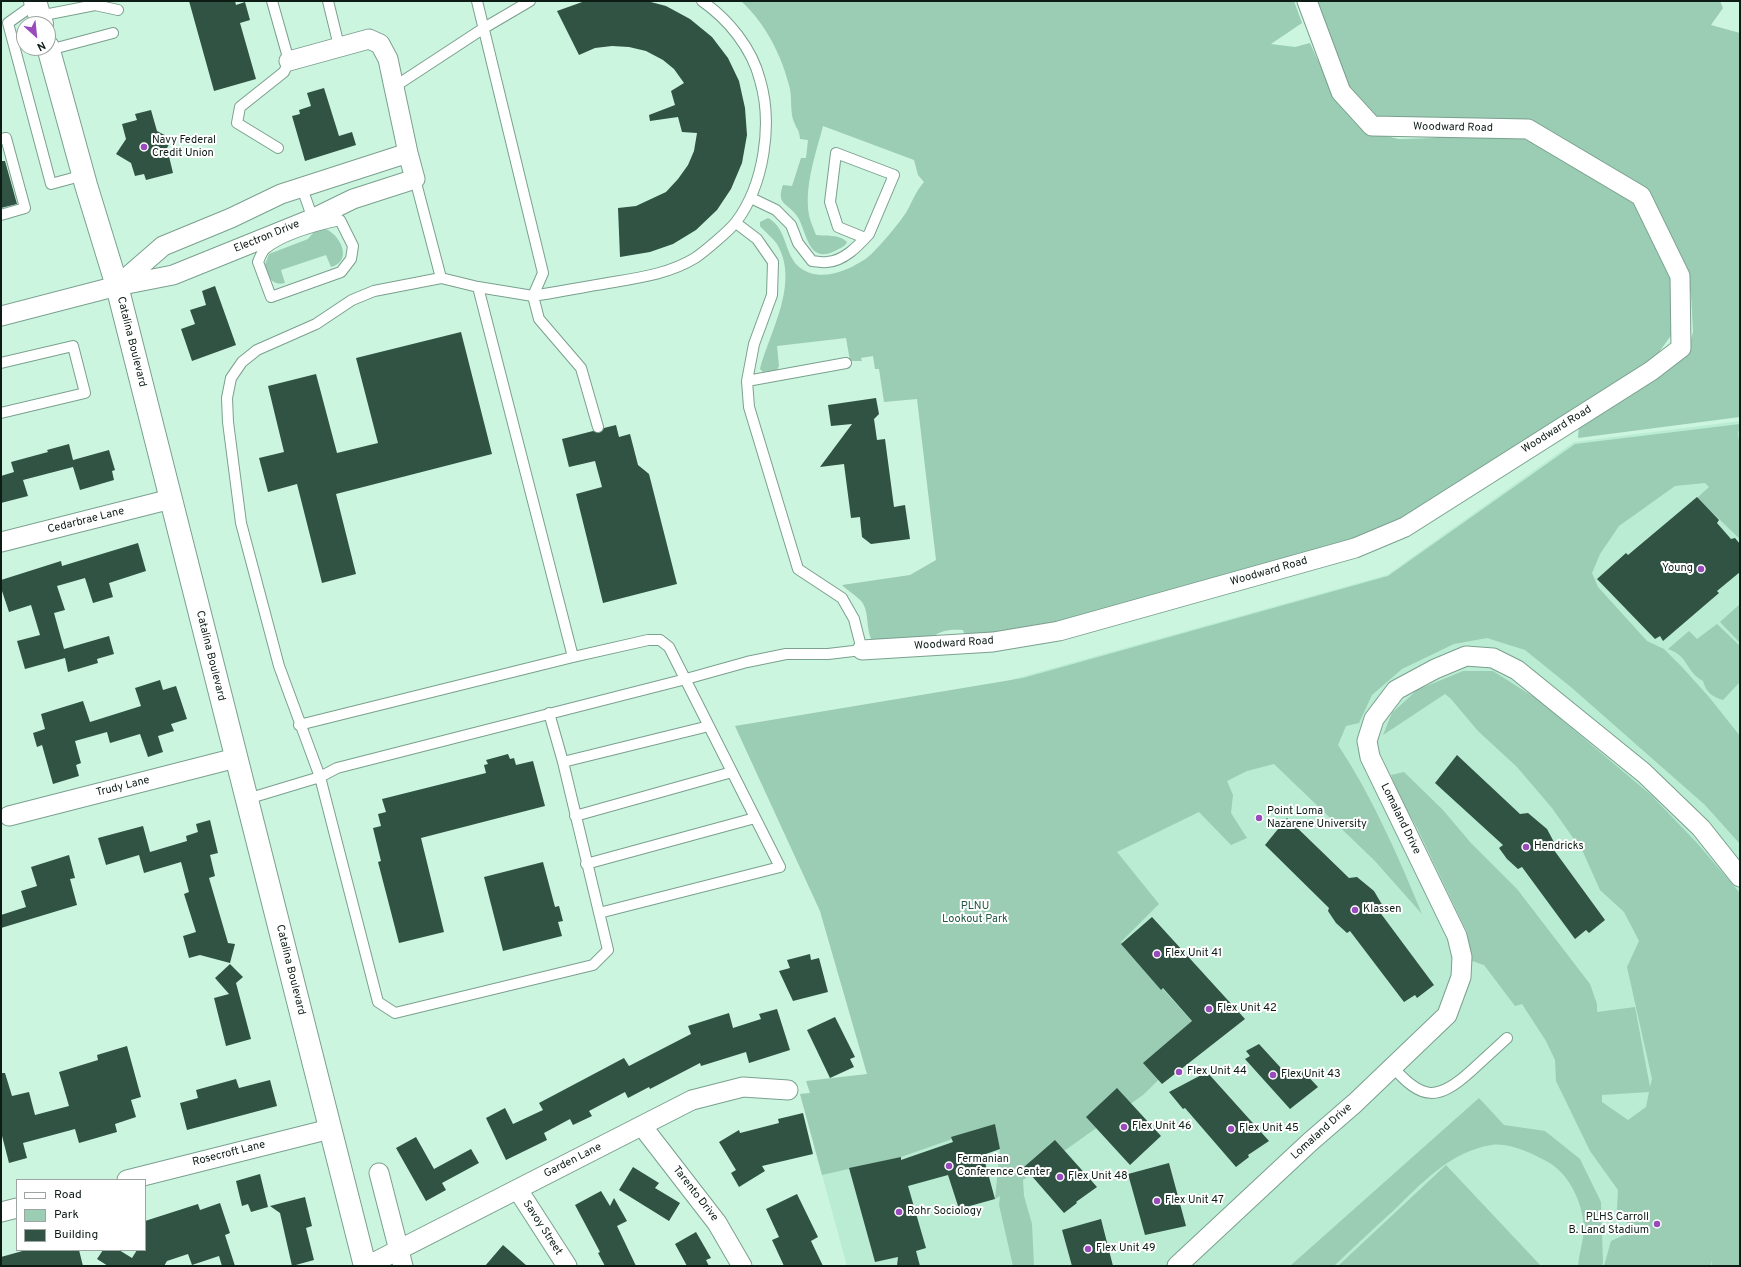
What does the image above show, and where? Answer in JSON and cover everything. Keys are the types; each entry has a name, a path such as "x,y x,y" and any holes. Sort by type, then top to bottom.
{"main road":[{"name":"Catalina Boulevard","path":"50,56 117,286 366,1266"}],"street":[{"name":"Woodward Road","path":"862,650 993,642 1058,631 1355,548 1405,527 1651,371 1681,348 1680,276 1641,196 1528,129 1372,126 1341,92 1306,1"},
{"path":"289,60 369,39 380,44 388,59 415,179"},
{"name":"Electron Drive","path":"117,286 163,246 231,218 281,194 408,153"},
{"name":"Electron Drive","path":"1,316 117,286 173,275 314,222 353,199 415,179"},
{"name":"Cedarbrae Lane","path":"1,542 170,499"},
{"name":"Lomaland Drive","path":"1177,1266 1447,1015 1461,977 1462,957 1457,936 1372,761 1368,741 1374,719 1396,690 1435,669 1466,656 1493,658 1517,670 1644,773 1701,828 1740,877"},
{"name":"Trudy Lane","path":"9,816 236,758"},
{"name":"Garden Lane","path":"366,1266 401,1258 518,1190 692,1100 743,1087 788,1090"},
{"name":"Tarento Drive","path":"642,1126 717,1223 742,1266"},
{"name":"Rosecroft Lane","path":"131,1179 330,1129"},
{"path":"379,1173 401,1258"},
{"name":"Savoy Street","path":"518,1190 567,1266"},
{"path":"1,1212 16,1208"}],"lane":[{"path":"272,1 289,60 284,72 240,107 236,123 278,148"},
{"path":"328,1 339,46"},
{"path":"478,1 543,273 533,296 539,319 581,368 598,428"},
{"path":"394,87 484,28 530,1"},
{"path":"549,713 563,762 586,864 608,950 593,965 395,1013 378,1002 320,777 299,725 279,666 241,523 228,422 227,398 231,378 242,362 257,350 316,324 352,300 374,291 441,278 478,287 533,296 657,275 695,258 736,223 751,198 763,158 766,121 760,80 743,42 713,8 702,1"},
{"path":"84,175 51,184 8,23 38,11 95,5 118,10"},
{"path":"56,47 113,32"},
{"path":"1,215 25,208 4,138"},
{"path":"751,198 776,210 791,225 798,243 812,261 828,262 852,252 869,234 894,175 836,153 830,202 838,227 865,238"},
{"path":"415,179 441,278"},
{"path":"302,188 314,222"},
{"path":"340,220 353,246 351,259 341,272 271,296 258,262 264,249 314,222 340,220"},
{"path":"247,799 320,777 337,768 549,713 686,680 747,662 786,654 828,654 862,650 854,619 842,598 798,569 749,407 747,380 754,344 772,295 773,262 757,239 736,223"},
{"path":"478,287 573,657"},
{"path":"1,363 73,346 85,393 1,413"},
{"path":"747,380 846,363"},
{"path":"299,725 573,657 648,640 660,640 669,646 780,867 599,913"},
{"path":"563,762 710,726"},
{"path":"575,816 732,772"},
{"path":"586,864 755,818"},
{"path":"1392,1066 1406,1082 1422,1091 1439,1093 1454,1087 1507,1038"}],"shaded area":[{"name":"Point Loma Nazarene University","path":"1740,421 1740,1266 847,1266 800,1094 871,1088 820,911 735,726 967,692 1387,575 1574,442"}],"green space":[{"path":"741,1 1294,1 1302,23 1271,44 1295,47 1310,43 1334,96 1354,121 1372,133 1399,139 1433,138 1450,134 1500,132 1534,142 1615,185 1640,208 1677,281 1675,330 1649,366 1379,535 1027,634 966,639 963,630 954,630 941,632 930,639 873,642 869,632 866,611 862,602 842,585 910,575 936,560 917,399 884,402 879,369 875,369 873,356 861,358 862,361 850,361 846,338 777,346 779,366 777,370 763,372 760,369 781,307 785,275 783,259 777,244 760,226 760,222 768,218 774,222 782,234 793,261 798,266 815,274 833,274 852,267 872,254 907,211 924,182 918,175 914,160 823,126 809,181 809,215 816,235 836,237 844,239 847,242 835,251 826,254 813,250 797,216 784,203 781,196 783,185 792,186 801,158 806,158 808,140 800,139 794,122 790,89 778,53 758,20"},
{"path":"1311,1 1720,1 1723,8 1711,25 1740,33 1740,417 1578,438 1579,425 1687,354 1693,332 1691,294 1663,220 1635,185 1550,130 1506,119 1487,118 1423,122 1377,120 1345,87"},
{"path":"323,228 335,235 342,247 342,259 338,264 331,267 326,255 281,270 285,283 281,284 274,282 267,275 264,267 269,254 308,239 313,233"},
{"name":"PLNU Lookout Park","path":"1740,424 1738,434 1740,447 1740,539 1697,498 1709,487 1705,483 1675,486 1619,526 1600,554 1592,573 1598,587 1647,641 1664,649 1682,667 1709,697 1740,736 1740,844 1705,805 1572,688 1525,650 1487,638 1454,644 1402,669 1372,695 1359,723 1346,726 1338,745 1374,806 1422,914 1374,860 1274,764 1247,771 1227,781 1233,795 1231,813 1247,838 1231,845 1199,812 1117,852 1159,904 1121,942 1204,1035 1143,1095 1023,1180 1024,1196 1032,1224 1034,1266 1013,1266 999,1205 1000,1196 995,1199 1000,1149 995,1124 901,1157 822,1175 800,1094 810,1093 806,1081 867,1074 820,911 735,726 1023,678 1388,576 1575,444"},
{"path":"1740,604 1740,643 1720,622"},
{"path":"1717,624 1740,646 1740,682 1723,700 1710,694 1703,681 1693,673 1684,660 1675,652 1668,649 1689,631 1697,639"},
{"path":"1463,671 1493,671 1537,699 1651,795 1697,843 1740,893 1740,1266 1712,1266 1711,1260 1711,1266 1604,1266 1611,1241 1633,1231 1617,1209 1618,1190 1590,1151 1556,1081 1555,1060 1546,1041 1522,1004 1515,1006 1484,965 1472,961 1467,932 1417,828 1397,792 1391,775 1404,772 1443,810 1470,842 1517,889 1590,984 1597,1004 1597,1012 1635,1007 1650,1087 1652,1079 1627,967 1639,941 1624,912 1600,890 1583,852 1552,808 1517,767 1478,731 1445,694 1383,735 1392,713 1417,690","holes":["1649,1092 1646,1107 1628,1120 1602,1102 1602,1095"]},
{"path":"1479,1098 1504,1125 1545,1131 1580,1159 1601,1202 1602,1266 1578,1266 1584,1230 1583,1221 1578,1201 1569,1182 1563,1174 1548,1162 1521,1149 1506,1145 1491,1145 1462,1154 1426,1179 1334,1266 1290,1266"},
{"path":"1446,1165 1541,1266 1338,1266"}],"building":[{"path":"189,1 235,1 236,5 245,2 250,20 240,23 256,79 214,91"},
{"path":"585,1 647,1 666,6 690,19 712,37 728,58 739,81 745,108 747,135 742,163 731,189 717,210 696,230 673,244 650,252 620,257 618,208 636,206 666,192 688,165 694,151 697,133 682,132 678,117 650,121 649,115 675,105 671,91 684,83 674,69 663,60 646,51 629,47 612,46 595,48 579,55 557,11"},
{"path":"324,88 339,136 352,132 356,145 305,161 292,116 300,114 299,110 311,106 307,93"},
{"name":"Navy Federal Credit Union","path":"151,110 157,131 172,139 167,148 173,173 146,180 144,174 135,176 131,163 116,154 126,139 122,124 137,120 135,114"},
{"path":"1,161 5,161 17,204 1,208"},
{"path":"215,286 236,345 192,361 181,329 195,324 190,310 206,305 202,291"},
{"path":"461,332 492,454 336,494 356,574 322,583 297,484 268,492 259,458 284,452 268,386 316,374 337,453 378,443 356,358"},
{"path":"876,398 879,414 874,419 877,440 885,439 894,507 905,505 910,539 871,544 862,537 860,517 851,518 844,464 820,467 852,424 831,426 828,405"},
{"path":"616,425 619,437 630,434 638,465 649,474 677,584 603,603 576,494 602,487 595,461 569,467 562,439 593,431 599,433 604,428"},
{"path":"69,444 73,460 109,450 115,470 112,471 114,480 80,490 73,467 23,480 28,496 1,503 1,476 14,472 11,462 48,452 47,450"},
{"name":"Young","path":"1697,497 1719,520 1717,523 1731,539 1735,538 1740,544 1740,572 1717,591 1719,593 1663,641 1660,636 1655,639 1597,579 1626,553 1628,555"},
{"path":"138,543 146,571 109,583 113,597 93,603 85,578 57,586 65,610 54,613 64,649 109,636 114,654 97,659 98,663 68,672 65,658 25,669 17,641 40,635 31,605 9,612 1,588 1,580 61,561 62,566"},
{"path":"160,680 163,690 176,686 187,719 171,724 174,731 158,736 163,752 148,757 140,734 110,743 107,732 75,741 81,763 76,765 79,776 53,784 42,745 37,747 33,733 45,729 41,714 83,701 90,722 141,706 135,688"},
{"path":"508,754 510,759 514,758 516,765 533,761 545,806 421,838 444,932 399,943 378,862 381,861 373,828 381,826 378,814 386,812 382,799 486,773 484,765 488,764 486,760"},
{"name":"Hendricks","path":"1457,755 1520,814 1528,813 1547,829 1555,844 1551,846 1605,920 1589,933 1586,930 1575,939 1522,867 1518,869 1507,859 1499,848 1503,845 1435,783"},
{"name":"Klassen","path":"1287,818 1349,878 1357,877 1374,891 1384,908 1379,911 1434,985 1417,998 1415,995 1404,1002 1350,931 1347,933 1336,923 1328,911 1329,908 1265,845"},
{"path":"210,820 218,853 210,855 215,876 209,878 228,943 235,944 230,963 200,955 189,958 183,936 196,932 184,894 189,892 181,862 144,873 139,855 106,865 98,838 143,826 150,852 187,841 186,836 198,832 196,824"},
{"path":"69,855 75,878 70,879 77,905 1,928 1,915 26,907 21,891 37,886 31,867"},
{"path":"543,862 555,907 559,906 563,921 558,922 562,936 503,951 484,877"},
{"path":"1152,917 1245,1019 1162,1084 1143,1063 1192,1021 1163,988 1161,990 1121,944"},
{"path":"810,954 811,960 819,958 828,992 793,1001 779,971 790,968 787,960"},
{"path":"230,964 243,977 236,983 251,1039 226,1046 214,998 229,994 215,978"},
{"path":"777,1009 790,1050 749,1063 746,1052 701,1066 700,1063 650,1089 649,1087 628,1098 625,1092 589,1111 592,1116 573,1125 570,1119 544,1133 547,1140 506,1160 486,1118 505,1108 513,1124 543,1110 539,1103 624,1058 629,1066 691,1034 688,1026 729,1013 733,1028 761,1019 759,1014"},
{"path":"835,1017 855,1057 850,1059 854,1067 830,1078 807,1030"},
{"name":"Flex Unit 43","path":"1259,1044 1291,1079 1302,1070 1318,1087 1290,1109 1245,1059 1250,1056 1246,1051"},
{"path":"127,1046 141,1097 131,1100 136,1117 115,1124 117,1132 79,1143 75,1129 23,1143 27,1158 9,1163 1,1132 1,1073 5,1073 12,1096 29,1092 35,1115 69,1106 59,1072 98,1060 97,1055"},
{"name":"Flex Unit 45","path":"1207,1072 1269,1141 1248,1155 1249,1157 1236,1167 1185,1108 1183,1109 1169,1092"},
{"path":"236,1079 239,1088 270,1080 277,1106 187,1130 180,1103 198,1098 196,1090"},
{"name":"Flex Unit 46","path":"1117,1088 1161,1136 1130,1165 1086,1117"},
{"path":"803,1113 813,1154 762,1166 765,1171 739,1187 731,1173 736,1170 719,1142 739,1130 740,1133 779,1123 778,1119"},
{"path":"995,1124 1000,1149 983,1155 995,1199 959,1209 948,1175 908,1186 926,1248 916,1251 920,1266 897,1266 898,1257 875,1262 849,1168 901,1157 901,1160 953,1142 951,1137"},
{"path":"416,1137 434,1169 471,1149 479,1163 442,1183 446,1190 426,1201 396,1148"},
{"name":"Flex Unit 48","path":"1055,1140 1097,1187 1076,1202 1077,1203 1064,1213 1024,1167"},
{"name":"Flex Unit 47","path":"1169,1163 1186,1226 1145,1235 1128,1174"},
{"path":"633,1167 659,1183 655,1188 680,1203 669,1221 619,1190"},
{"path":"260,1174 268,1207 251,1212 248,1204 242,1206 236,1181"},
{"path":"601,1191 610,1206 614,1198 627,1221 617,1226 636,1266 605,1266 598,1253 600,1252 575,1205"},
{"path":"797,1194 818,1237 811,1241 823,1266 784,1266 772,1240 779,1237 766,1209"},
{"path":"305,1197 312,1226 306,1228 314,1260 292,1266 280,1213 270,1206"},
{"path":"220,1203 230,1233 225,1235 235,1266 222,1266 219,1256 192,1265 188,1254 167,1261 164,1266 108,1266 97,1259 102,1251 121,1251 132,1258 136,1251 146,1251 146,1221 198,1204 200,1210"},
{"name":"Flex Unit 49","path":"1101,1219 1113,1266 1072,1266 1062,1230"},
{"path":"696,1232 711,1258 706,1260 709,1266 687,1266 675,1244"},
{"path":"503,1245 527,1266 485,1266"},
{"path":"22,1251 79,1251 83,1266 1,1266 1,1257"}],"place":[{"name":"Navy Federal Credit Union","path":"144,147"},
{"name":"Young","path":"1701,569"},
{"name":"Point Loma Nazarene University","path":"1259,818"},
{"name":"Hendricks","path":"1526,847"},
{"name":"Klassen","path":"1355,910"},
{"name":"Flex Unit 41","path":"1157,954"},
{"name":"Flex Unit 42","path":"1209,1009"},
{"name":"Flex Unit 44","path":"1179,1072"},
{"name":"Flex Unit 43","path":"1273,1075"},
{"name":"Flex Unit 46","path":"1124,1127"},
{"name":"Flex Unit 45","path":"1231,1129"},
{"name":"Fermanian Conference Center","path":"949,1166"},
{"name":"Flex Unit 48","path":"1060,1177"},
{"name":"Flex Unit 47","path":"1157,1201"},
{"name":"Rohr Sociology","path":"899,1212"},
{"name":"PLHS Carroll B. Land Stadium","path":"1657,1224"},
{"name":"Flex Unit 49","path":"1088,1249"}]}
